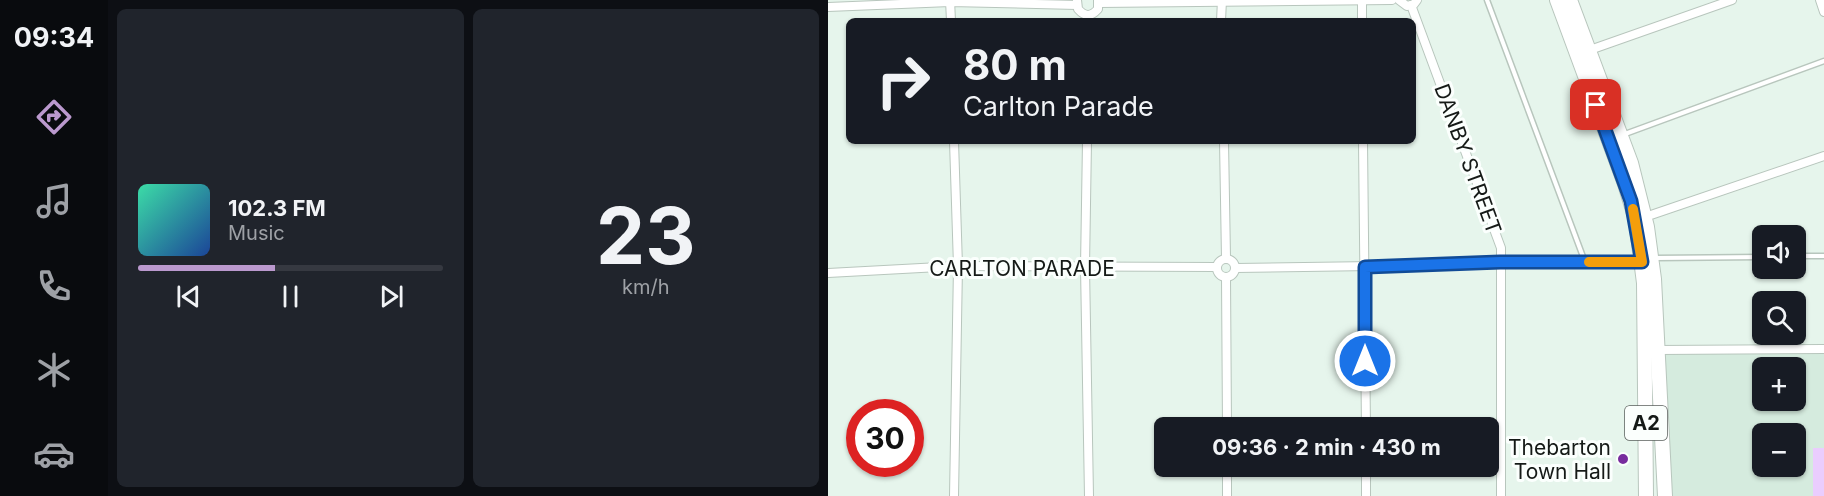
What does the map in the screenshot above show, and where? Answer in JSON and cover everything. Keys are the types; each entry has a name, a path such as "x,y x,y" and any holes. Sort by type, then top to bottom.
{"highway":[{"name":"A2","path":"1557,0 1620,136 1633,171 1645,217 1651,350 1667,496"},
{"name":"A2","path":"1570,0 1583,52 1631,201 1647,260"},
{"name":"A2","path":"1646,496 1651,350"}],"street":[{"path":"828,7 950,1 1077,2 1082,14 1088,18 1098,9 1098,2 1392,0"},
{"path":"1399,0 1405,6 1414,3"},
{"path":"1583,52 1732,0"},
{"path":"1820,0 1824,12"},
{"path":"950,1 951,18"},
{"path":"1221,18 1222,2"},
{"path":"1362,2 1362,18"},
{"name":"DANBY STREET","path":"1414,3 1501,248 1501,496"},
{"path":"954,144 958,266 954,496"},
{"path":"1087,144 1085,267 1089,496"},
{"path":"1224,144 1226,258"},
{"path":"1363,144 1366,417"},
{"path":"1645,217 1824,156"},
{"path":"1226,258 1218,262 1217,272 1226,277 1231,276 1236,268"},
{"path":"1226,258 1234,263 1236,268"},
{"path":"1236,268 1647,260"},
{"name":"CARLTON PARADE","path":"828,273 958,266 1216,267"},
{"path":"1226,277 1227,417"},
{"path":"1651,350 1824,349"},
{"path":"1227,477 1227,496"},
{"path":"1366,477 1366,496"}],"lane":[{"path":"1487,0 1585,262"},
{"path":"1620,136 1824,62"},
{"path":"1806,256 1824,256"},
{"path":"1647,260 1752,257"}],"shaded area":[{"path":"1824,349 1824,496 1669,496 1657,350"},
{"path":"1813,448 1824,448 1824,496 1813,496"}],"slow traffic":[{"path":"1589,262 1642,262 1633,209"}],"place":[{"name":"Thebarton Town Hall","path":"1623,459"}],"route":[{"path":"1365,361 1365,267 1500,262 1642,262 1631,201 1596,105"}]}
